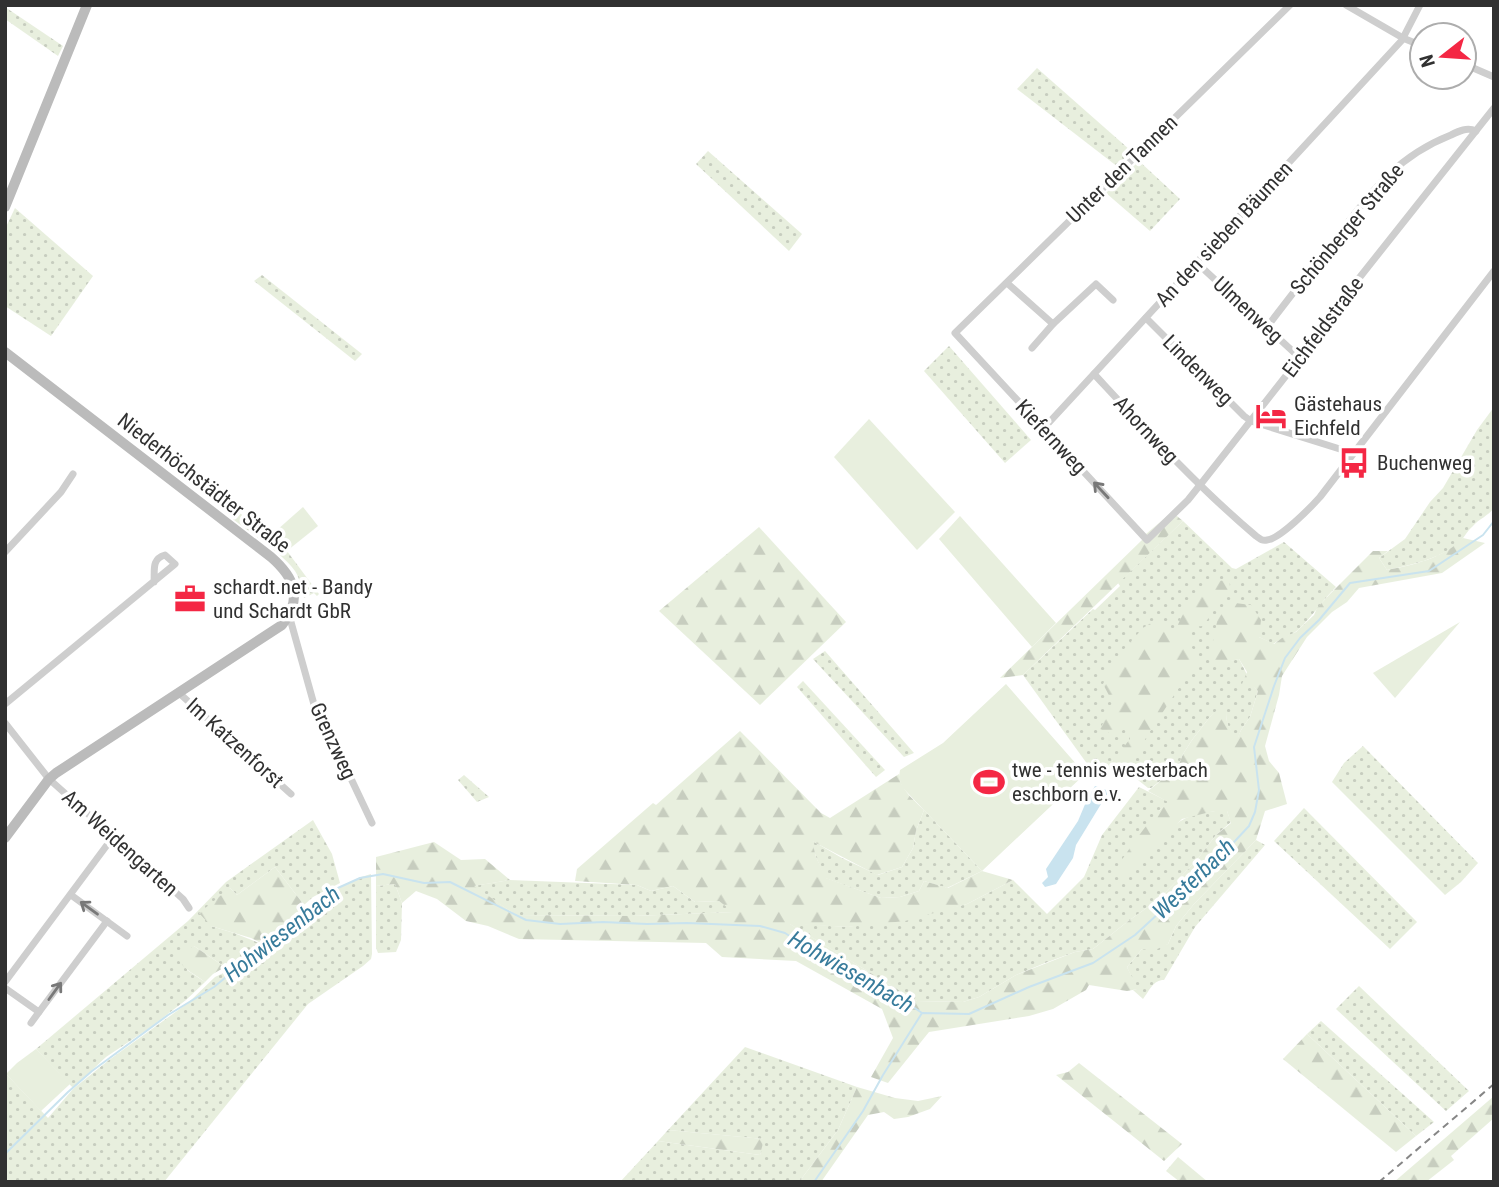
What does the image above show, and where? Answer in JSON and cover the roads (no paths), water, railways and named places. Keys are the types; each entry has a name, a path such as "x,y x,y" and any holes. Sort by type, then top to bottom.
{"street":[{"path":"5,207 87,5"},
{"name":"Unter den Tannen","path":"955,333 1290,5"},
{"path":"1346,5 1408,40"},
{"name":"An den sieben Bäumen","path":"1043,429 1404,38 1419,5"},
{"name":"Eichfeldstraße","path":"1147,540 1188,500 1494,108"},
{"name":"Schönberger Straße","path":"1267,327 1387,174 1429,143 1464,130 1476,131"},
{"name":"Ulmenweg","path":"1197,263 1300,358"},
{"path":"1251,421 1351,454 1494,271"},
{"path":"1007,283 1053,324"},
{"path":"1032,348 1053,324 1096,284 1113,300"},
{"name":"Lindenweg","path":"1146,318 1251,421"},
{"name":"Kiefernweg","path":"955,333 1147,540"},
{"name":"Niederhöchstädter Straße","path":"5,352 281,566 289,575 295,595 289,615"},
{"name":"Ahornweg","path":"1094,374 1158,444 1260,539 1270,540 1307,511 1351,454"},
{"path":"5,552 61,492 73,474"},
{"path":"5,704 154,582"},
{"path":"5,838 49,779 282,625 289,615"},
{"name":"Grenzweg","path":"289,615 315,708 372,823"},
{"name":"Im Katzenforst","path":"179,693 290,794"},
{"name":"Am Weidengarten","path":"5,723 49,779 183,899 189,908"},
{"path":"5,982 113,837"},
{"path":"71,895 127,936"},
{"path":"31,1023 107,921"},
{"path":"5,966 13,972"},
{"path":"5,988 39,1012"}],"water":[{"path":"1095,786 1109,791 1056,884 1045,887 1042,883 1048,877 1046,869 1078,821"}],"waterway":[{"name":"Westerbach","path":"814,1182 863,1111 922,1013 969,1014 1029,987 1093,963 1135,935 1220,857 1249,826 1259,790 1254,747 1285,658 1350,583 1429,571 1483,535 1494,521"},
{"name":"Hohwiesenbach","path":"5,1154 92,1071 168,1015 214,987 329,892 360,878 383,874 424,883 450,882 526,920 560,924 603,922 760,926 785,933 838,968 897,996 922,1013"}],"railway":[{"path":"1379,1182 1494,1084"}],"place":[{"name":"Gästehaus Eichfeld","path":"1271,416"},
{"name":"Buchenweg","path":"1354,463"},
{"name":"schardt.net - Bandy und Schardt GbR","path":"190,599"},
{"name":"twe - tennis westerbach eschborn e.v.","path":"989,782"}]}
